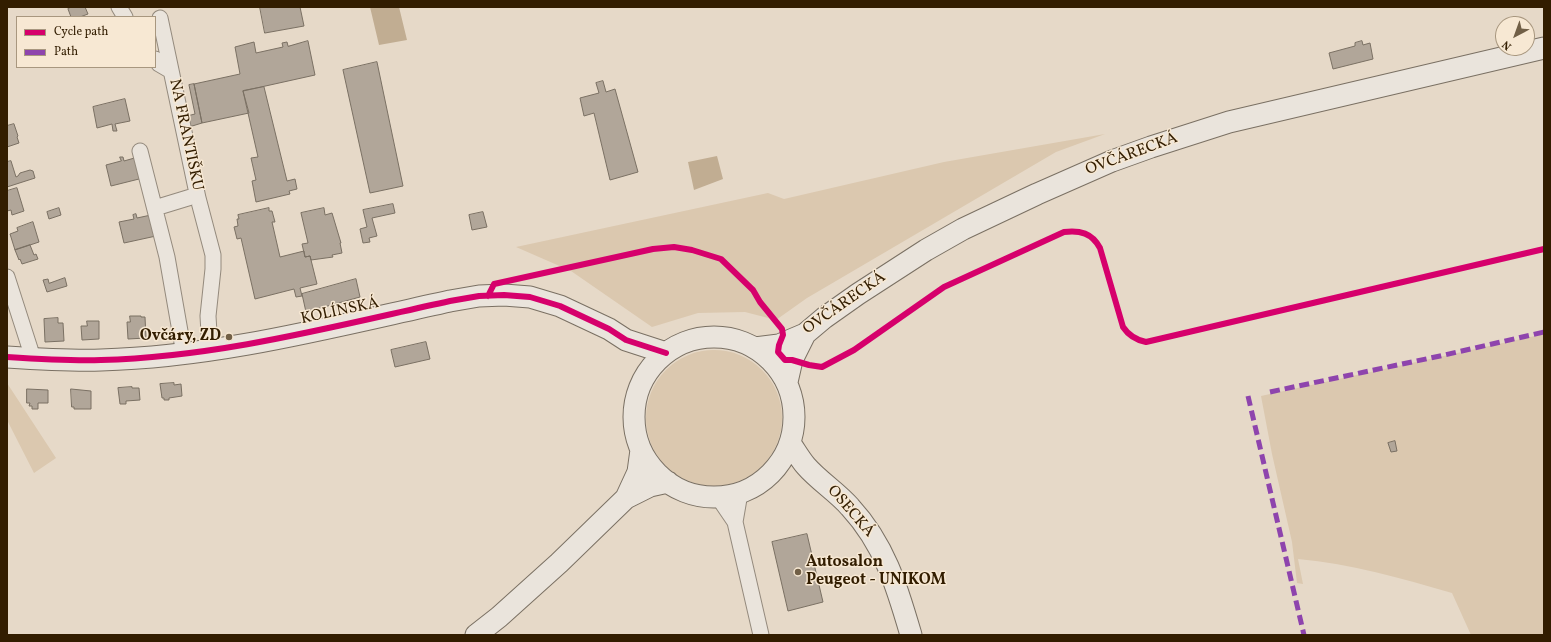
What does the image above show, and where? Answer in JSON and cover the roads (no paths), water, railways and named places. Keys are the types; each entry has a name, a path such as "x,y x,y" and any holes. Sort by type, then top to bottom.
{"main road":[{"name":"OVČÁRECKÁ","path":"755,348 779,345 805,334 824,318 858,294 926,250 964,229 1037,194 1112,161 1189,134 1235,121 1544,48"},
{"name":"KOLÍNSKÁ","path":"7,357 101,360 184,354 254,343 450,301 479,296 504,295 530,297 560,306 609,329 626,340 666,353"},
{"path":"787,382 792,360 805,334"},
{"path":"720,337 732,339 755,348 774,363 787,382 792,397 795,412 794,428 784,458 759,484 740,493 718,497 700,496 683,491 668,482 652,468 641,450 636,432 634,413 637,394 645,377 654,364 666,353 683,343 701,338 720,337"},
{"name":"KOLÍNSKÁ","path":"626,340 642,362 645,377"},
{"name":"OSECKÁ","path":"790,443 806,466 850,507 865,525 878,545 894,580 911,635"},
{"path":"626,498 638,472 641,450"},
{"path":"774,470 817,476"},
{"path":"476,635 499,617 559,563 626,498 650,486 668,482"}],"street":[{"path":"118,7 124,16"},
{"name":"NA FRANTIŠKU","path":"160,18 198,198 213,254 213,269 208,316 210,350"},
{"name":"NA FRANTIŠKU","path":"156,60 159,64 171,71"},
{"path":"140,151 167,257 184,354"},
{"name":"NA FRANTIŠKU","path":"155,208 191,197 198,198"},
{"path":"7,277 33,358"},
{"path":"735,522 740,493"},
{"path":"718,497 735,522 761,635"}],"place":[{"name":"Ovčáry, ZD","path":"229,337"},
{"name":"Autosalon Peugeot - UNIKOM","path":"798,572"}]}
